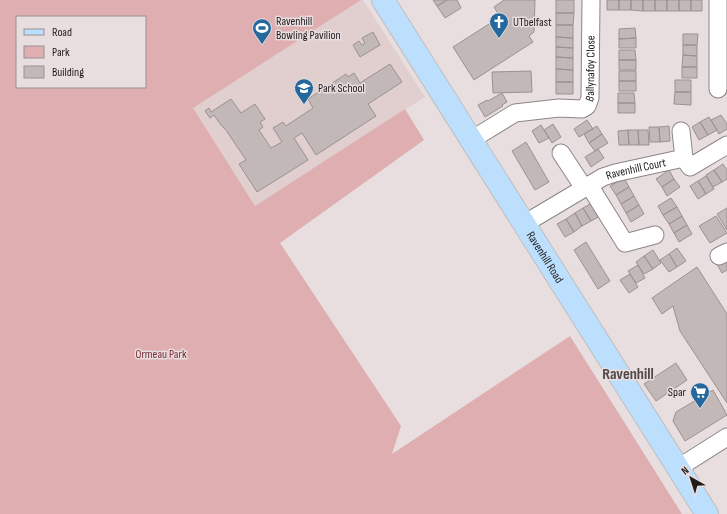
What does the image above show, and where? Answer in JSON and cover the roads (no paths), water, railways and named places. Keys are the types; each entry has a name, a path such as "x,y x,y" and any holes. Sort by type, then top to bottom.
{"main road":[{"name":"Ravenhill Road","path":"383,0 707,514"}],"street":[{"name":"Ballynafoy Close","path":"471,140 515,113 559,108 576,110 588,106 590,98 591,0"},
{"path":"718,0 718,89"},
{"path":"681,131 684,158 690,168 727,145"},
{"name":"Ravenhill Court","path":"561,153 626,243 655,235"},
{"name":"Ravenhill Court","path":"524,224 603,177 684,158"},
{"path":"678,468 727,437"}],"place":[{"name":"UTbelfast","path":"499,39"},
{"name":"Ravenhill Bowling Pavilion","path":"262,45"},
{"name":"Park School","path":"304,105"},
{"name":"Spar","path":"700,409"}],"district":[{"name":"Ravenhill","path":"628,373"}],"park label":[{"name":"Ormeau Park","path":"161,354"}]}
